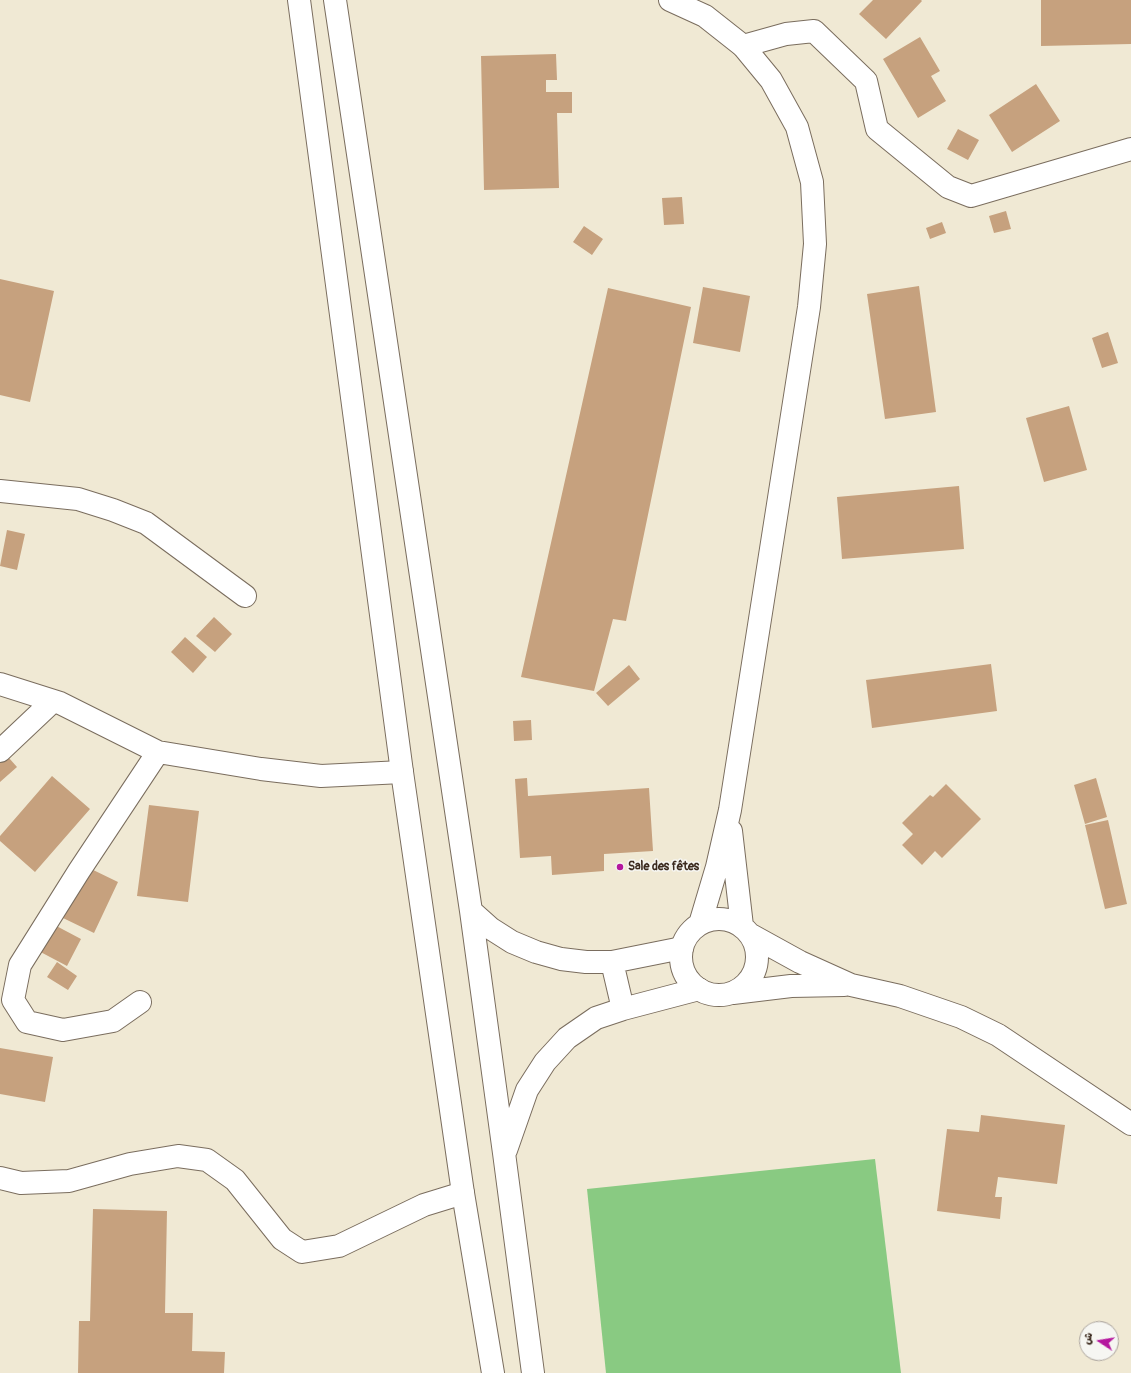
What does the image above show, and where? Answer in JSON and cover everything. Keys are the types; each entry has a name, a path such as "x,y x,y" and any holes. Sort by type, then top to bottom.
{"main road":[{"path":"299,0 402,772 463,1193 493,1373"},
{"path":"334,0 471,911 532,1373"},
{"path":"670,0 705,16 743,46 771,80 797,127 812,182 815,244 810,307 730,810 717,868 700,924"},
{"path":"743,46 786,34 814,31 866,81 877,129 948,187 971,196 1131,149"},
{"path":"0,491 78,499 113,510 146,523 245,596"},
{"path":"0,684 53,701 158,752 261,769 321,776 402,772"},
{"path":"0,751 53,701"},
{"path":"140,1002 113,1021 62,1030 27,1022 13,1000 20,965 79,871 158,752"},
{"path":"730,810 747,931 756,946 757,957 755,969 750,979 742,988 731,993"},
{"path":"471,911 496,932 512,942 536,952 561,959 586,962 612,962 682,948"},
{"path":"851,985 791,986 720,995 710,994 699,989 690,982 684,971 681,960 682,948 686,938 700,924 711,920 722,919 733,921 747,931 800,962 851,985 900,996 968,1020 998,1035 1131,1124"},
{"path":"612,962 623,1009"},
{"path":"504,1153 527,1090 545,1062 567,1038 596,1018 623,1009 699,989"},
{"path":"0,1178 21,1183 69,1180 130,1164 178,1156 207,1160 235,1180 282,1239 302,1252 340,1246 424,1205 463,1193"}],"green space":[{"path":"875,1159 901,1373 606,1373 587,1189"}],"building":[{"path":"873,0 922,1 886,39 859,14"},
{"path":"1041,0 1131,0 1131,44 1041,46"},
{"path":"920,37 940,71 931,76 946,101 918,118 883,59"},
{"path":"556,54 557,80 546,80 546,92 572,92 572,113 557,113 559,188 484,190 481,56"},
{"path":"1036,84 1060,121 1012,152 989,115"},
{"path":"958,129 979,140 968,160 947,149"},
{"path":"682,197 684,224 664,225 662,198"},
{"path":"1006,211 1011,229 994,233 989,216"},
{"path":"942,222 946,233 930,239 926,228"},
{"path":"584,226 603,239 592,255 573,242"},
{"path":"0,279 54,291 30,402 0,395"},
{"path":"919,286 936,412 885,419 867,294"},
{"path":"703,287 750,296 740,352 693,343"},
{"path":"608,288 691,307 626,621 613,619 594,691 521,677"},
{"path":"1108,332 1118,363 1102,368 1092,338"},
{"path":"1069,406 1087,470 1044,482 1026,418"},
{"path":"959,486 964,549 842,559 837,497"},
{"path":"7,530 25,534 17,570 0,566"},
{"path":"214,617 232,634 215,652 196,636"},
{"path":"185,637 207,657 193,673 171,652"},
{"path":"991,664 997,711 872,728 866,680"},
{"path":"629,665 640,679 608,706 596,693"},
{"path":"531,720 532,740 514,741 513,721"},
{"path":"1,749 17,767 0,782 0,751"},
{"path":"52,776 90,809 35,872 0,841 0,836"},
{"path":"527,778 528,796 649,788 653,851 604,854 604,871 552,875 551,856 520,858 515,779"},
{"path":"1096,778 1107,817 1085,824 1074,785"},
{"path":"946,784 981,819 942,858 935,851 922,865 902,845 913,834 902,823 930,795 933,797"},
{"path":"149,805 199,811 188,902 137,896"},
{"path":"1108,820 1127,904 1105,909 1085,825"},
{"path":"87,867 118,882 94,933 63,918"},
{"path":"47,921 81,939 67,966 33,948"},
{"path":"57,962 77,976 68,990 47,977"},
{"path":"0,1048 53,1057 45,1102 0,1094"},
{"path":"981,1115 1065,1125 1057,1184 998,1177 995,1197 1002,1197 1000,1219 937,1211 947,1129 979,1132"},
{"path":"93,1209 167,1211 165,1313 193,1313 192,1351 225,1352 224,1373 78,1373 79,1321 90,1321"}],"place":[{"name":"Sale des fêtes","path":"620,867"}]}
